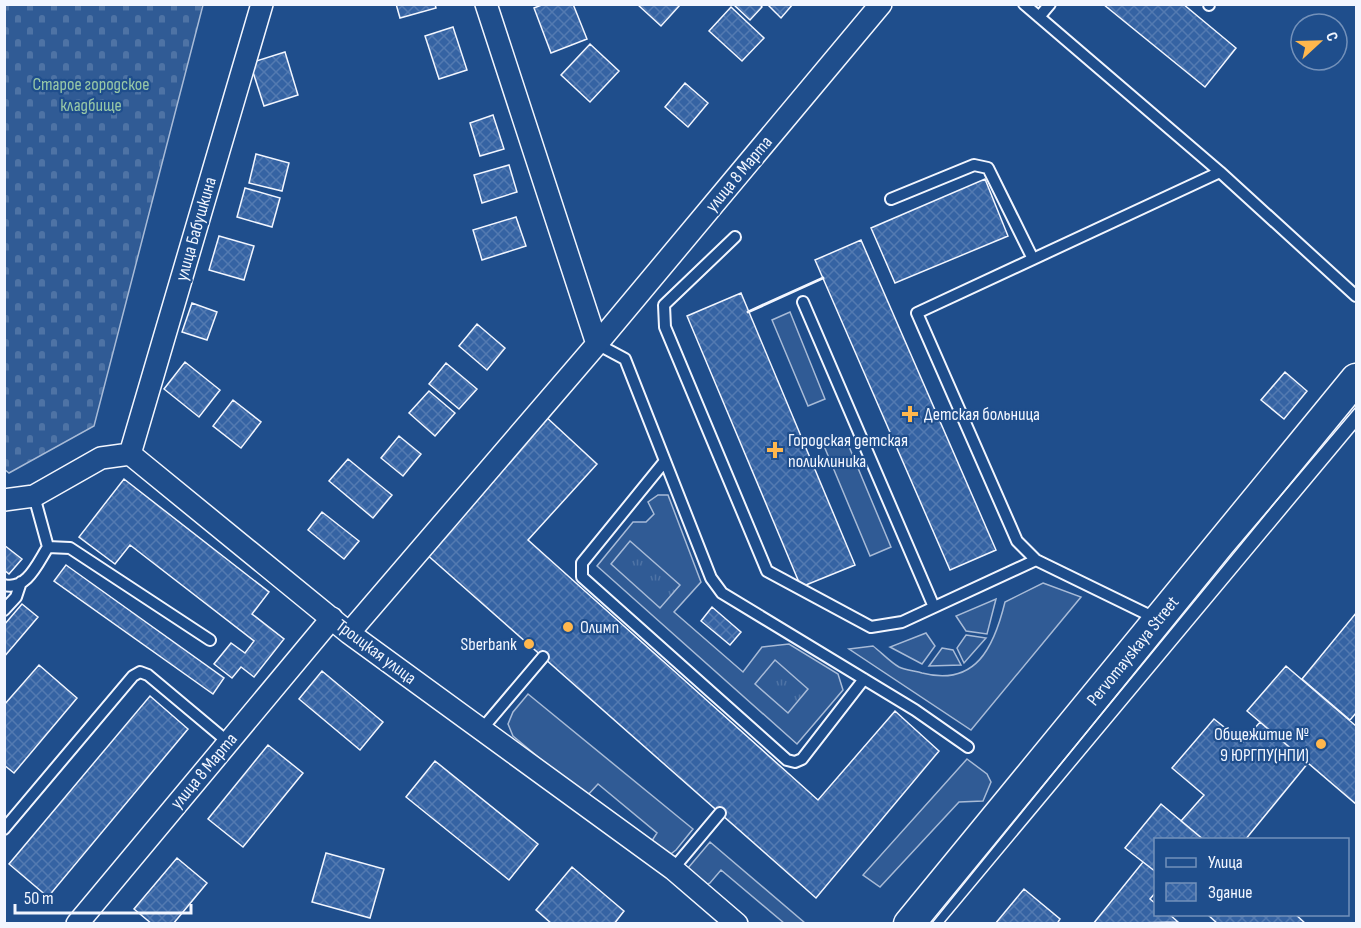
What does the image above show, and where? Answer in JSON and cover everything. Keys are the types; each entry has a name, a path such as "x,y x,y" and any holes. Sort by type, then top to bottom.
{"main road":[{"name":"Pervomayskaya Street","path":"909,924 1356,379"}],"street":[{"name":"улица Бабушкина","path":"130,454 262,4"},
{"path":"486,4 597,344"},
{"name":"улица 8 Марта","path":"349,633 597,344 881,4"},
{"path":"4,500 34,496 101,458 130,454"},
{"name":"Троицкая улица","path":"130,454 349,633 673,869 737,924"},
{"name":"улица 8 Марта","path":"77,924 332,618"}],"lane":[{"path":"1024,4 1220,172 1356,296"},
{"path":"1039,17 1050,4"},
{"path":"891,199 974,165 988,168 1033,259"},
{"path":"1158,620 1036,560 1017,541 917,313 1220,172"},
{"path":"735,237 664,305 665,327 767,571 871,627 902,622 1036,560"},
{"path":"803,302 934,607"},
{"path":"597,344 625,359 711,578 722,594 864,679 968,747"},
{"path":"665,461 582,563 582,577 596,595 774,754 787,760 795,762 802,759 864,679"},
{"path":"4,585 10,586 27,580 48,547 34,496"},
{"path":"48,547 70,548 210,640"},
{"path":"4,610 16,597 21,582"},
{"path":"482,729 543,657"},
{"path":"4,829 133,675 140,672 148,675 228,742"},
{"path":"673,869 720,813"}],"green space":[{"name":"Старое городское кладбище","path":"4,5 203,5 94,426 9,473 4,469"},
{"path":"790,312 825,399 808,406 772,320"},
{"path":"845,437 891,547 870,556 824,446"},
{"path":"658,495 668,495 701,582 674,612 743,672 762,647 789,644 838,674 843,690 797,744 597,566 633,522 646,522 654,514 648,502"},
{"path":"630,541 680,585 660,608 611,564"},
{"path":"1043,583 1081,597 971,730 849,649 873,646 901,668 941,676 956,674 969,669 980,660 995,634 1005,602"},
{"path":"996,599 987,634 966,631 956,616"},
{"path":"926,633 935,646 922,664 890,647"},
{"path":"966,635 986,638 964,663 957,648"},
{"path":"942,648 953,650 961,665 929,666"},
{"path":"775,660 808,689 788,713 755,684"},
{"path":"528,694 693,829 676,850 668,856 653,846 653,839 657,833 598,784 586,797 513,736 508,724 513,712"},
{"path":"967,759 987,774 991,782 983,801 959,802 880,887 863,875"},
{"path":"710,842 805,923 784,923 721,870 710,883 703,886 688,868"}],"building":[{"path":"396,4 435,4 436,8 400,18"},
{"path":"544,4 573,4 587,39 551,53 534,8"},
{"path":"637,4 679,4 680,5 661,26"},
{"path":"733,4 760,4 762,7 750,20"},
{"path":"767,4 793,4 781,18"},
{"path":"1103,4 1183,4 1236,48 1205,87"},
{"path":"731,7 764,38 742,61 709,31"},
{"path":"453,27 467,70 439,79 425,36"},
{"path":"590,44 619,71 590,102 561,75"},
{"path":"285,52 298,95 264,106 250,63"},
{"path":"685,83 708,103 688,127 665,107"},
{"path":"493,115 504,149 480,156 470,123"},
{"path":"256,154 289,163 282,191 249,183"},
{"path":"509,165 517,192 482,203 474,175"},
{"path":"985,179 1008,236 895,283 871,228"},
{"path":"245,188 280,198 272,227 237,217"},
{"path":"516,217 526,246 482,260 473,230"},
{"path":"219,236 254,246 244,280 209,270"},
{"name":"Детская больница","path":"861,240 996,550 950,570 815,260"},
{"name":"Городская детская поликлиника","path":"741,293 855,565 801,587 687,316"},
{"path":"192,303 217,312 207,340 182,332"},
{"path":"477,324 505,348 487,370 459,346"},
{"path":"185,362 220,390 199,417 164,389"},
{"path":"446,363 477,389 459,409 429,384"},
{"path":"1285,372 1307,391 1284,419 1261,400"},
{"path":"429,391 455,413 435,436 409,413"},
{"path":"233,400 261,422 241,448 213,426"},
{"name":"Олимп","path":"544,415 597,464 528,540 818,800 895,711 939,751 816,898 425,553"},
{"path":"399,436 421,454 403,476 381,458"},
{"path":"348,459 392,495 373,518 329,481"},
{"path":"124,479 269,592 252,614 284,639 254,677 241,667 232,678 214,664 231,643 245,653 254,641 130,545 115,564 79,537"},
{"path":"322,512 359,541 344,559 308,530"},
{"path":"4,545 22,559 9,574 4,570"},
{"path":"66,565 224,678 213,694 54,581"},
{"path":"22,604 38,617 4,657 4,625"},
{"path":"712,607 741,632 730,645 701,621"},
{"path":"1356,613 1356,713 1350,720 1302,679"},
{"path":"39,665 77,698 14,773 4,765 4,705"},
{"name":"Общежитие № 9 ЮРГПУ(НПИ)","path":"1286,666 1356,726 1356,804 1247,711"},
{"path":"322,671 383,722 360,750 299,699"},
{"path":"150,696 188,729 48,897 9,864"},
{"path":"1214,719 1243,742 1260,722 1308,763 1247,838 1202,838 1181,821 1204,795 1172,768"},
{"path":"268,745 303,773 243,847 208,819"},
{"path":"435,761 538,844 509,880 406,797"},
{"path":"1161,804 1202,838 1154,838 1154,870 1125,848"},
{"path":"326,853 384,869 370,918 312,902"},
{"path":"177,858 207,883 173,924 152,924 134,909"},
{"path":"1143,862 1154,870 1154,894 1150,899 1154,902 1154,916 1171,916 1178,922 1093,924"},
{"path":"572,867 624,911 614,924 552,924 536,910"},
{"path":"1024,889 1060,919 1057,924 995,924"},
{"path":"1209,916 1297,916 1306,924 1218,924"}],"tram line":[{"path":"931,924 1232,553 1356,407"},
{"path":"943,924 1356,429"}],"wall":[{"path":"748,312 823,278"}],"place":[{"name":"Детская больница","path":"910,414"},
{"name":"Городская детская поликлиника","path":"775,450"},
{"name":"Олимп","path":"568,627"},
{"name":"Sberbank","path":"529,644"},
{"name":"Общежитие № 9 ЮРГПУ(НПИ)","path":"1321,744"}]}
